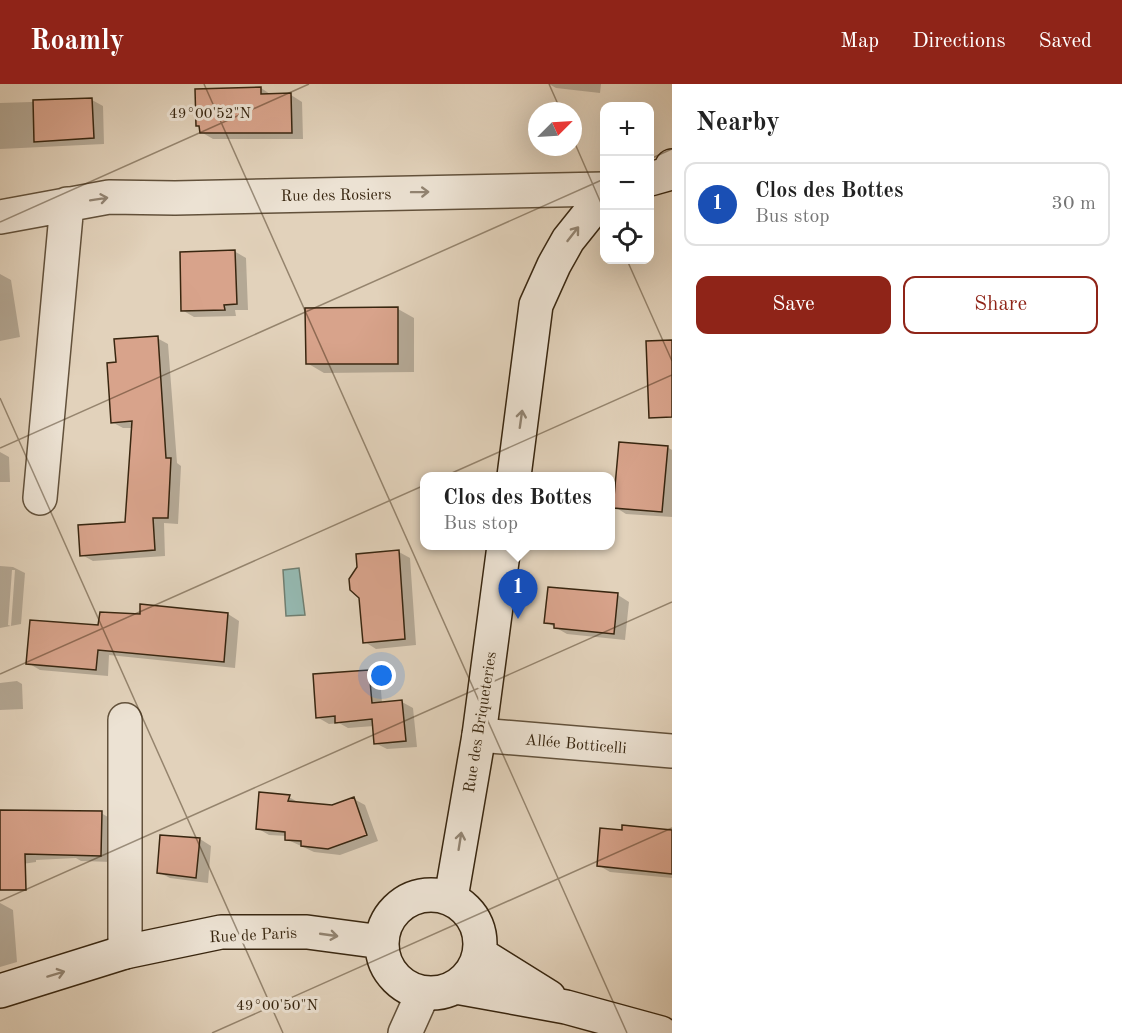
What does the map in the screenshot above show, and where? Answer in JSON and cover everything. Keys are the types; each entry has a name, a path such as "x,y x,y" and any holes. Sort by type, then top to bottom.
{"main road":[{"name":"Rue des Rosiers","path":"0,217 109,197 187,198 600,189"},
{"path":"515,472 536,304 568,240 600,200"},
{"path":"40,498 68,204"},
{"name":"Rue des Briqueteries","path":"451,898 479,735 503,550"},
{"path":"125,720 125,952"},
{"name":"Allée Botticelli","path":"479,735 672,751"},
{"path":"435,894 451,898 463,905 472,915 481,941 480,954 475,968 467,979 456,987 440,993 423,993 398,981 389,969 382,942 385,926 393,912 405,902 420,896 435,894"},
{"name":"Rue de Paris","path":"0,991 125,952 221,932 307,932 382,942"},
{"path":"480,954 566,1007"},
{"path":"456,987 566,1007 661,1033"},
{"path":"411,1033 406,1033 423,993"}],"water":[{"path":"299,568 305,615 286,616 283,570"}],"building":[{"path":"261,87 261,94 291,93 292,133 200,133 199,126 196,126 195,89"},
{"path":"92,98 94,138 34,142 33,100"},
{"path":"235,250 237,304 224,305 225,310 181,311 180,252"},
{"path":"398,307 398,364 306,364 305,308"},
{"path":"158,336 166,458 171,458 168,518 153,518 155,550 80,556 78,525 125,522 132,421 111,423 107,363 116,362 114,339"},
{"path":"672,340 672,417 649,418 646,341"},
{"path":"619,442 668,446 662,512 615,508"},
{"path":"399,550 405,639 363,643 359,598 350,590 349,579 357,567 356,554"},
{"path":"548,587 618,593 614,634 554,628 554,624 544,623"},
{"path":"140,604 228,613 224,662 98,650 96,670 26,664 30,620 98,625 100,612 140,614"},
{"path":"369,670 372,703 402,700 406,741 374,744 372,719 335,723 335,716 316,718 313,674"},
{"path":"259,792 290,795 288,801 332,805 354,797 367,835 328,849 301,846 301,841 285,840 285,832 256,829"},
{"path":"0,810 102,811 101,856 25,854 26,890 0,890"},
{"path":"622,825 672,830 672,874 597,866 600,828 622,830"},
{"path":"160,835 200,838 196,878 157,873"}],"place":[{"name":"Clos des Bottes","path":"518,619"}]}
